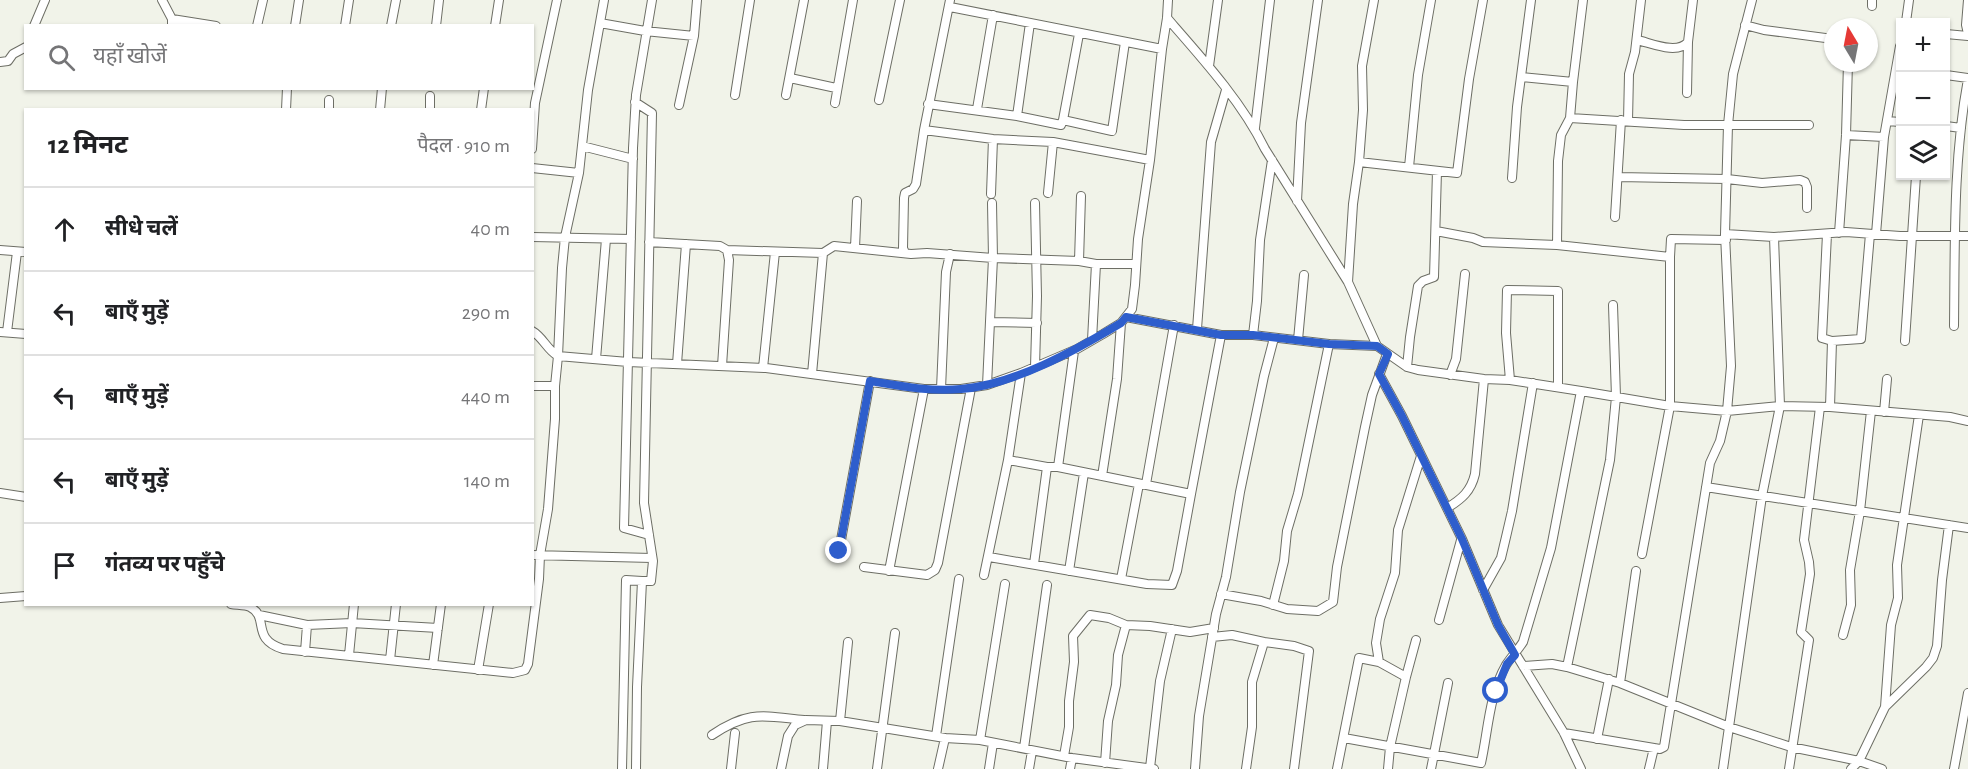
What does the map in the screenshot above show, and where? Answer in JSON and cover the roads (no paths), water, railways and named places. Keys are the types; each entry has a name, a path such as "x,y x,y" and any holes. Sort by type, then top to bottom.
{"street":[{"path":"35,24 45,0"},
{"path":"162,0 172,22 194,24"},
{"path":"257,24 263,0"},
{"path":"295,24 299,0"},
{"path":"345,24 349,0"},
{"path":"391,24 396,0"},
{"path":"436,24 439,0"},
{"path":"495,24 500,0"},
{"path":"534,118 535,103 556,0"},
{"path":"259,615 265,639 271,645 304,652 478,670 520,673 525,670 528,664 539,579 536,555 548,509 562,268 579,173 588,90 604,0"},
{"path":"649,535 624,528 635,102 645,31 652,0"},
{"path":"678,105 694,36 698,0"},
{"path":"735,95 750,0"},
{"path":"786,95 804,0"},
{"path":"835,103 853,0"},
{"path":"879,100 900,0"},
{"path":"534,333 558,356 628,362 763,368 924,389 971,388 987,385 1074,351 1124,320 1132,309 1142,206 1150,160 1167,18 1165,0"},
{"path":"1209,66 1218,0"},
{"path":"1255,128 1270,0"},
{"path":"1297,201 1301,123 1318,0"},
{"path":"1348,282 1363,110 1362,66 1374,0"},
{"path":"1409,167 1418,75 1431,0"},
{"path":"1359,162 1457,173 1469,79 1484,0"},
{"path":"1512,178 1514,138 1531,0"},
{"path":"1557,245 1558,160 1562,135 1570,118 1583,0"},
{"path":"1615,217 1617,177 1629,74 1641,0"},
{"path":"1687,93 1693,0"},
{"path":"1564,733 1660,749 1664,747 1710,463 1720,441 1727,411 1731,366 1726,237 1728,124 1733,75 1752,0"},
{"path":"1907,18 1909,0"},
{"path":"1950,34 1968,35 1966,25 1968,0"},
{"path":"905,253 903,248 905,193 913,189 916,184 928,104 950,3 993,15 1162,50"},
{"path":"977,109 993,15"},
{"path":"1167,18 1209,66 1255,128 1272,160 1348,282 1377,346 1407,367 1450,375 1558,386 1670,406 1727,411 1780,406 1830,407 1950,417 1968,421"},
{"path":"600,23 694,36"},
{"path":"1017,116 1030,23"},
{"path":"1745,25 1824,38"},
{"path":"928,104 977,109 1061,125 1064,120 1079,34"},
{"path":"1636,40 1675,48 1685,46 1689,42"},
{"path":"1064,120 1112,131 1125,42"},
{"path":"0,62 8,61 24,48"},
{"path":"1839,233 1848,72"},
{"path":"1827,234 1822,338 1832,341 1861,339 1884,137 1897,72"},
{"path":"1950,76 1968,78 1961,128 1955,236 1954,326"},
{"path":"1521,77 1573,82"},
{"path":"790,78 836,88"},
{"path":"286,108 287,90"},
{"path":"380,108 382,90"},
{"path":"481,108 484,90"},
{"path":"1197,330 1211,142 1226,90"},
{"path":"430,96 430,108"},
{"path":"329,100 329,108"},
{"path":"622,769 626,580 651,581 652,558 644,503 652,113 635,102"},
{"path":"1570,118 1684,125 1809,125"},
{"path":"1887,121 1896,122"},
{"path":"1950,127 1961,128"},
{"path":"924,130 993,139 1053,142 1150,160"},
{"path":"1846,135 1884,137"},
{"path":"991,194 993,139"},
{"path":"1048,193 1053,142"},
{"path":"582,146 633,159"},
{"path":"1253,335 1260,240 1272,160"},
{"path":"534,168 579,173"},
{"path":"1407,367 1418,286 1434,277 1437,171"},
{"path":"1617,177 1727,178 1762,183 1800,180 1805,182 1807,187 1807,208"},
{"path":"1905,341 1916,180"},
{"path":"1079,261 1081,196"},
{"path":"855,248 857,201"},
{"path":"987,385 993,258 992,203"},
{"path":"1035,203 1037,323 1035,367"},
{"path":"1436,231 1483,242 1557,245 1670,257"},
{"path":"1642,554 1670,406 1671,239 1839,233 1968,236"},
{"path":"534,237 631,239"},
{"path":"1723,769 1762,496 1780,406 1774,237"},
{"path":"596,359 606,239"},
{"path":"649,242 720,246 727,250 823,253 834,246 905,253 1079,261 1096,264 1136,264"},
{"path":"677,364 686,244"},
{"path":"0,250 21,252 3,332 24,334"},
{"path":"722,366 729,260 727,250"},
{"path":"763,368 775,252"},
{"path":"812,374 823,253"},
{"path":"941,389 946,272 950,254"},
{"path":"1092,340 1096,264"},
{"path":"1450,375 1455,359 1465,274"},
{"path":"1298,340 1304,275"},
{"path":"1510,380 1506,333 1507,290 1558,291 1558,386"},
{"path":"1567,667 1610,460 1616,397 1613,305"},
{"path":"1124,320 1174,325 1221,335 1253,335 1329,344 1377,346"},
{"path":"1102,476 1124,320"},
{"path":"990,322 1037,323"},
{"path":"1121,579 1143,484 1174,325"},
{"path":"989,557 1147,584 1172,585 1177,571 1221,335"},
{"path":"1195,769 1199,716 1213,633 1226,577 1240,492 1274,338"},
{"path":"1830,407 1832,341"},
{"path":"1273,605 1284,561 1287,531 1298,494 1329,344"},
{"path":"1058,467 1074,351"},
{"path":"1221,594 1287,609 1318,610 1333,602 1337,567 1372,395 1388,354"},
{"path":"984,575 1008,460 1022,373"},
{"path":"1379,374 1462,539 1498,625 1564,733 1581,769"},
{"path":"1446,508 1467,493 1473,484 1484,379"},
{"path":"1884,412 1887,379"},
{"path":"839,551 870,381"},
{"path":"1483,590 1501,558 1512,511 1533,383"},
{"path":"534,386 555,386"},
{"path":"864,567 927,575 935,570 971,388"},
{"path":"889,571 924,389"},
{"path":"1344,738 1434,754 1481,766 1496,691 1507,664 1522,642 1551,548 1581,391"},
{"path":"1788,769 1809,640 1801,632 1809,574 1804,540 1820,407"},
{"path":"1844,635 1851,605 1850,570 1860,511 1871,411"},
{"path":"1885,707 1891,625 1898,598 1897,565 1919,415"},
{"path":"1379,662 1376,643 1380,619 1395,573 1398,531 1421,456"},
{"path":"1008,460 1058,467 1191,494"},
{"path":"1034,564 1047,467"},
{"path":"1069,571 1084,473"},
{"path":"1706,487 1968,528"},
{"path":"0,493 24,497"},
{"path":"1851,769 1859,761 1885,707 1926,668 1933,658 1949,525"},
{"path":"1439,620 1462,539"},
{"path":"536,555 652,558"},
{"path":"1620,683 1636,571"},
{"path":"936,736 959,579"},
{"path":"636,769 638,644 642,581"},
{"path":"980,740 1005,584"},
{"path":"1029,769 1028,749 1047,585"},
{"path":"0,598 24,596"},
{"path":"244,606 250,607 259,615 307,625 352,623 438,628"},
{"path":"349,655 354,606"},
{"path":"390,660 396,606"},
{"path":"433,665 441,606"},
{"path":"478,670 489,606"},
{"path":"1070,769 1068,757 1069,701 1074,662 1073,636 1090,615 1109,618 1126,625 1232,635 1294,646 1309,651 1294,769"},
{"path":"304,652 307,625"},
{"path":"1105,763 1108,721 1116,685 1118,655 1126,625"},
{"path":"712,735 722,728 752,716 840,721 945,738 980,740 1068,757 1152,769 1160,681 1172,629"},
{"path":"877,769 895,633"},
{"path":"1388,769 1390,747 1416,640"},
{"path":"840,721 848,642"},
{"path":"1246,769 1252,727 1252,682 1264,642"},
{"path":"1337,769 1359,658 1379,662 1406,677"},
{"path":"1523,666 1552,664 1609,679 1729,727 1791,747 1859,761 1875,768"},
{"path":"1598,739 1609,679"},
{"path":"1431,769 1448,683"},
{"path":"1954,769 1968,693"},
{"path":"781,769 788,736 795,725 806,720"},
{"path":"823,769 827,721"},
{"path":"731,769 735,733"},
{"path":"938,769 945,738"},
{"path":"989,769 993,743"},
{"path":"1649,769 1654,748"}]}
